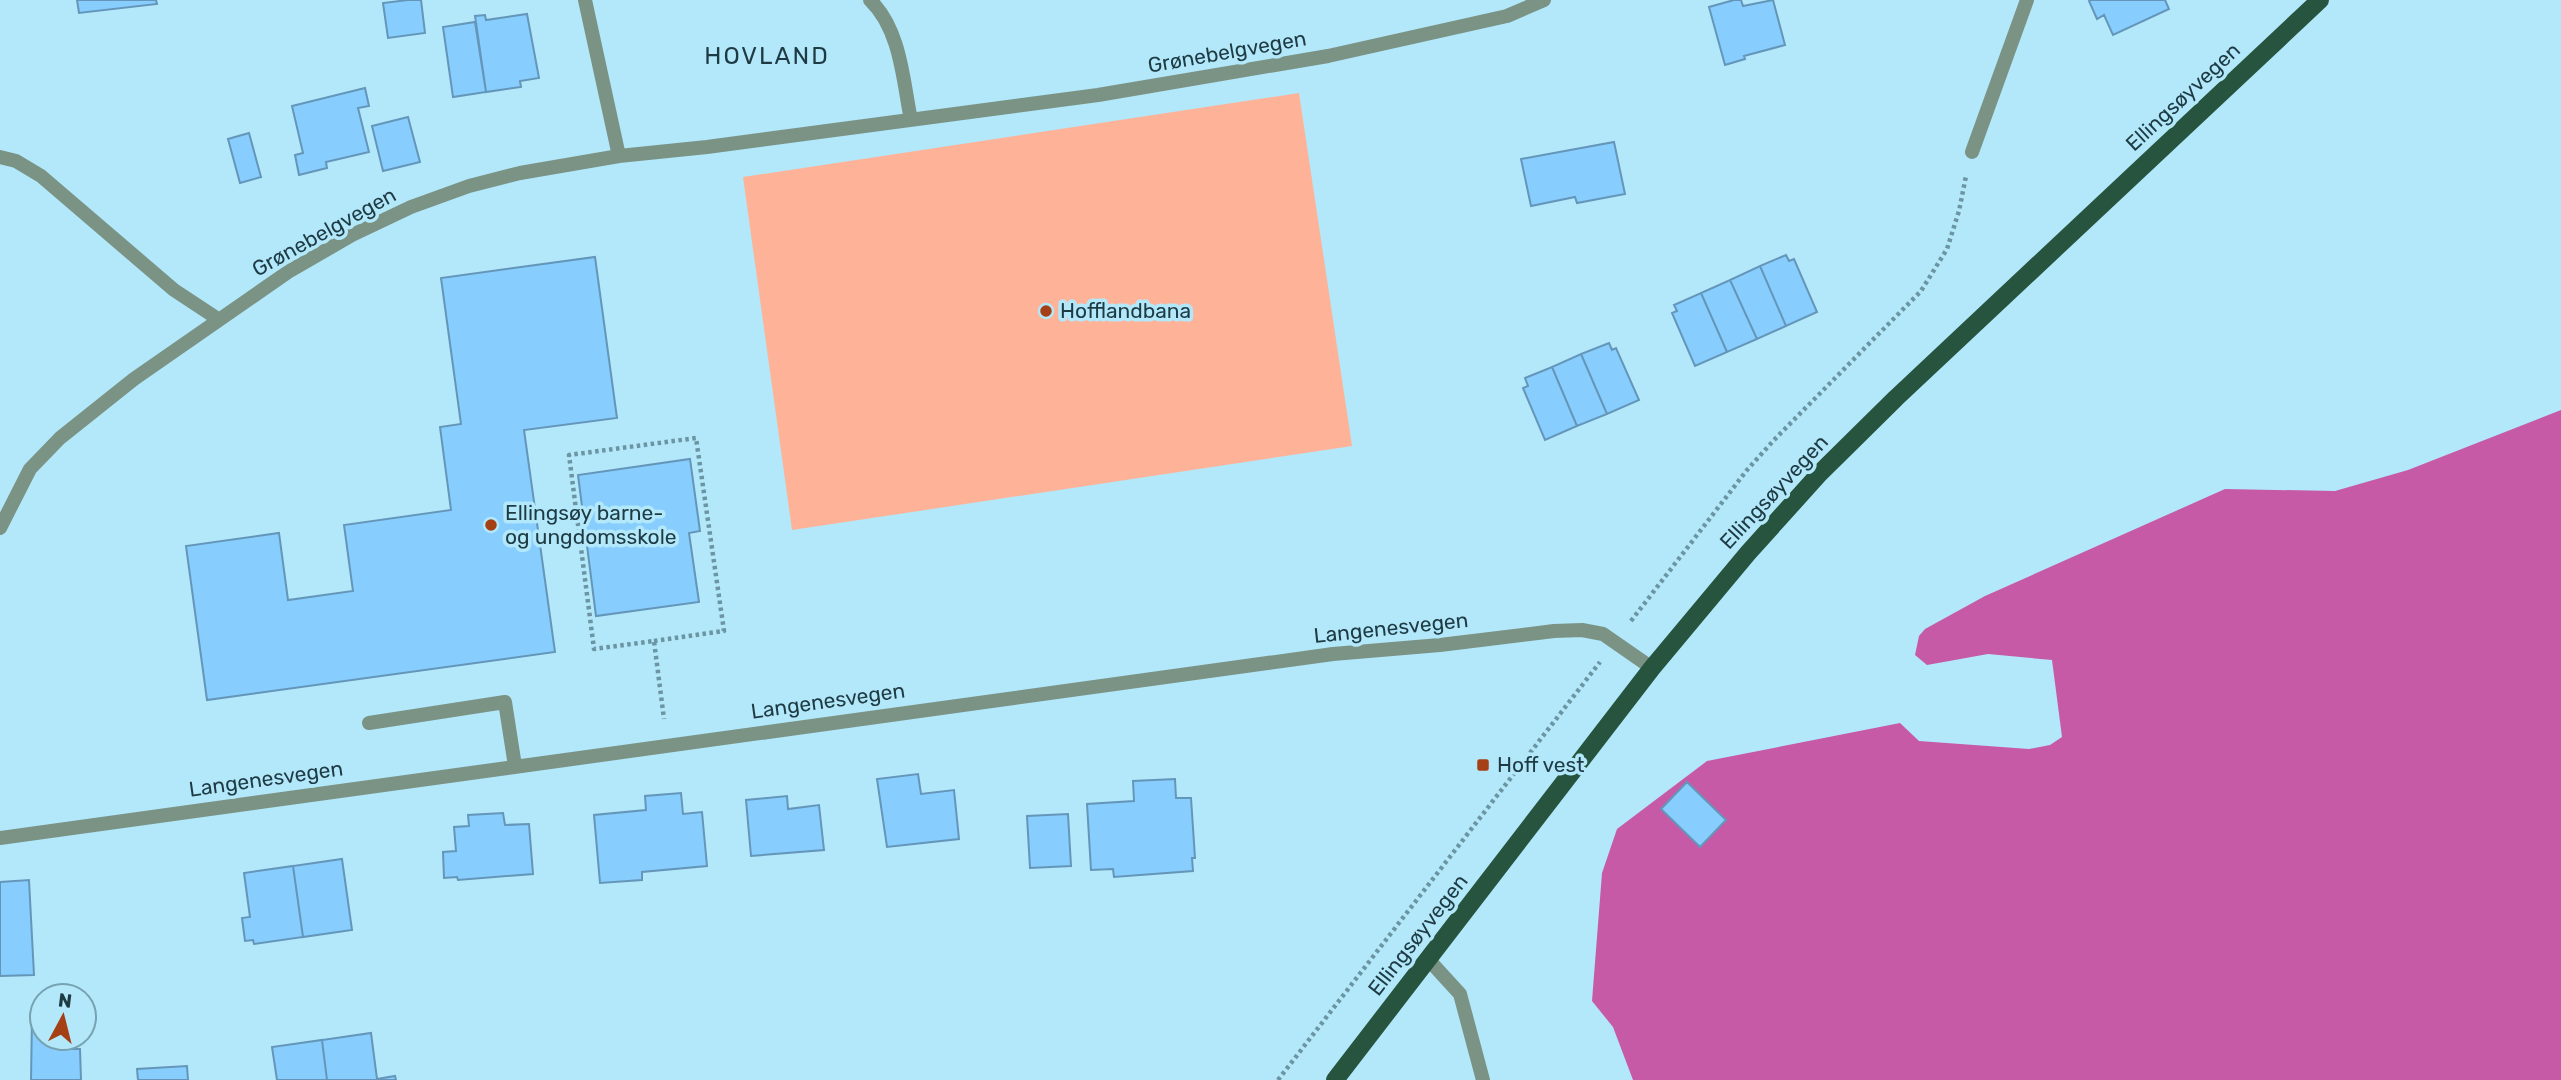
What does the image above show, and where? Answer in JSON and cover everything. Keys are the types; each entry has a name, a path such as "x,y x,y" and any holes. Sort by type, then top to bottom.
{"main road":[{"name":"Ellingsøyvegen","path":"1335,1080 1652,668 1748,553 1896,398 2320,0"}],"street":[{"path":"870,0 891,33 898,51 911,120"},
{"name":"Grønebelgvegen","path":"0,528 30,469 60,438 134,379 288,272 352,235 411,207 469,186 520,173 619,156 1098,95 1328,56 1507,16 1544,0"},
{"path":"1972,152 2027,0"},
{"path":"587,1 619,156"},
{"path":"0,157 16,161 41,176 174,290 218,319"},
{"name":"Langenesvegen","path":"0,838 1333,654 1440,645 1554,631 1582,630 1603,634 1652,668"},
{"path":"369,723 505,702 515,766"},
{"path":"1428,959 1460,994 1483,1080"}],"path":[{"path":"1278,1080 1747,470 1921,291 1947,249 1959,211 1972,152"},
{"path":"696,438 724,631 654,641 594,649 569,455 696,438"},
{"path":"654,641 668,744"}],"shaded area":[{"name":"Hofflandbana","path":"1299,93 1352,446 792,530 743,177"},
{"path":"2561,410 2561,1080 1633,1080 1613,1027 1592,1001 1602,873 1617,829 1707,761 1900,723 1919,741 2029,749 2050,745 2062,737 2052,660 1988,654 1927,665 1915,655 1919,636 1925,629 1985,596 2225,489 2335,491 2408,470"}],"building":[{"path":"77,0 156,0 157,4 79,13"},
{"path":"421,0 425,33 388,38 383,3"},
{"path":"1741,0 1743,6 1773,0 1785,45 1744,56 1745,59 1725,65 1709,7"},
{"path":"2165,0 2169,9 2113,35 2104,15 2097,19 2089,1"},
{"path":"527,14 539,78 520,81 521,87 486,92 475,16 485,15 486,20"},
{"path":"475,22 486,92 453,97 443,27"},
{"path":"365,88 369,106 358,108 369,152 326,162 327,168 299,175 295,155 303,153 292,106"},
{"path":"408,117 420,162 383,171 372,126"},
{"path":"249,133 261,177 240,183 228,139"},
{"path":"1614,142 1625,194 1577,203 1575,197 1531,206 1521,159"},
{"path":"1786,255 1789,261 1794,259 1817,312 1786,326 1760,266"},
{"path":"595,257 617,418 524,430 555,652 207,700 186,546 279,533 288,600 353,591 344,525 451,510 440,427 461,424 441,278"},
{"path":"1760,266 1786,326 1757,339 1730,280"},
{"path":"1730,280 1757,339 1727,352 1701,293"},
{"path":"1701,293 1727,352 1695,366 1672,313 1677,311 1674,305"},
{"path":"1609,343 1612,350 1616,348 1639,400 1607,414 1581,354"},
{"path":"1581,354 1607,414 1577,426 1552,367"},
{"path":"1552,367 1577,426 1545,440 1523,388 1528,386 1525,378"},
{"path":"690,459 700,531 689,533 699,602 596,616 578,475"},
{"path":"918,774 921,794 954,790 959,839 887,847 877,779"},
{"path":"1175,779 1176,798 1191,798 1195,858 1192,858 1193,871 1114,877 1113,869 1091,870 1087,804 1134,801 1133,781"},
{"path":"1687,782 1726,820 1700,847 1661,809"},
{"path":"681,793 683,814 702,812 707,866 642,872 642,880 600,883 594,815 646,810 645,796"},
{"path":"787,796 788,809 819,805 824,850 751,856 746,800"},
{"path":"503,813 505,825 529,824 533,874 458,880 457,877 444,878 443,852 456,851 454,827 469,826 468,815"},
{"path":"1068,814 1071,866 1030,868 1027,816"},
{"path":"342,859 352,930 303,937 293,866"},
{"path":"293,866 303,937 254,944 253,940 245,941 242,918 250,917 244,873"},
{"path":"29,880 34,975 0,976 0,882"},
{"path":"371,1033 377,1079 395,1076 396,1080 327,1080 322,1040"},
{"path":"322,1040 327,1080 277,1080 272,1047"},
{"path":"31,1052 80,1052 81,1080 31,1080"},
{"path":"187,1066 188,1080 138,1080 137,1069"}],"place":[{"name":"Hofflandbana","path":"1046,311"},
{"name":"Ellingsøy barne- og ungdomsskole","path":"491,525"},
{"name":"Hoff vest","path":"1483,765"}],"district":[{"name":"HOVLAND","path":"767,56"}]}
